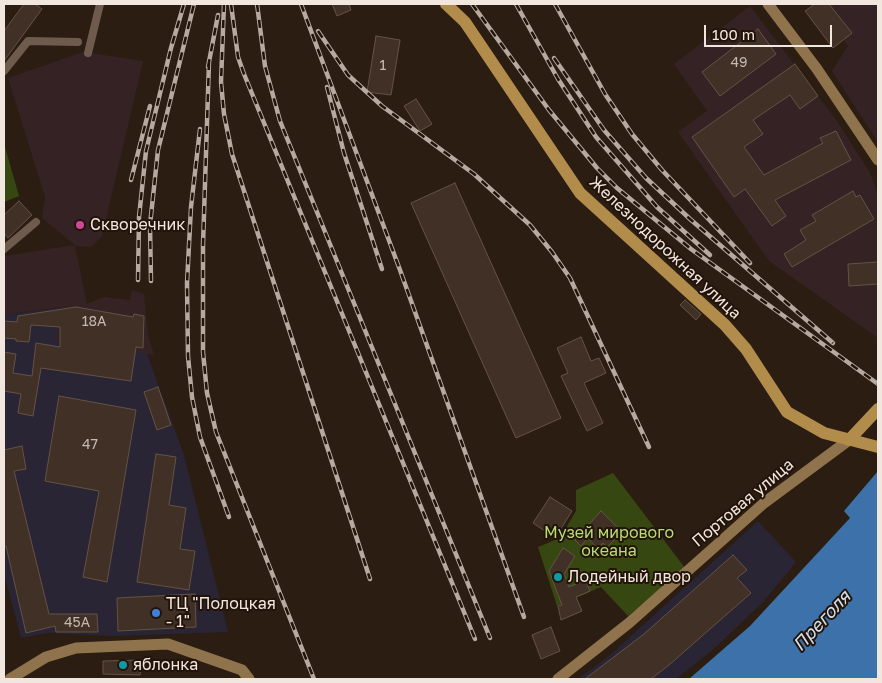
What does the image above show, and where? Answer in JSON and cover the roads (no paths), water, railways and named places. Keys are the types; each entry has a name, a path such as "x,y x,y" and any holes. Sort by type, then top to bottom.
{"main road":[{"name":"Железнодорожная улица","path":"446,4 466,22 580,193 725,325 746,349 787,412 824,432 878,447"},
{"path":"768,4 816,69 878,160"},
{"name":"Портовая улица","path":"558,679 629,623 764,503 848,440 878,408"},
{"path":"10,679 46,657 76,648 168,644 242,670 249,679"}],"street":[{"path":"88,53 100,4"},
{"path":"4,71 28,41 78,42"},
{"path":"4,247 36,222"}],"water":[{"name":"Преголя","path":"878,471 878,679 689,679 750,626 850,518 844,511"}],"railway":[{"path":"138,280 139,217 146,151 171,48 184,4"},
{"path":"151,281 150,225 158,150 194,4"},
{"path":"224,4 221,82 224,114 232,154 370,579"},
{"path":"231,4 238,57 244,74 475,639"},
{"path":"257,4 265,66 280,121 490,638"},
{"path":"301,4 400,270 524,617"},
{"path":"472,4 549,110 597,168 617,188 691,249 878,384"},
{"path":"516,4 558,79 596,137 657,207 710,255"},
{"path":"555,4 605,94 632,134 662,170 750,263"},
{"path":"208,67 218,15"},
{"path":"318,31 348,75 382,106 474,174 530,225 552,252 570,278 649,447"},
{"path":"554,58 604,130 646,178 690,219 833,343"},
{"path":"209,62 203,245 203,352 207,393 216,432 314,679"},
{"path":"327,87 344,153 382,269"},
{"path":"131,180 150,106"},
{"path":"200,129 191,207 187,283 188,356 192,397 200,437 229,517"}],"place":[{"name":"Скворечник","path":"80,225"},
{"name":"Лодейный двор","path":"558,577"},
{"name":"ТЦ \"Полоцкая - 1\"","path":"156,613"},
{"name":"яблонка","path":"123,665"}],"park label":[{"name":"Музей мирового океана","path":"609,542"}]}
